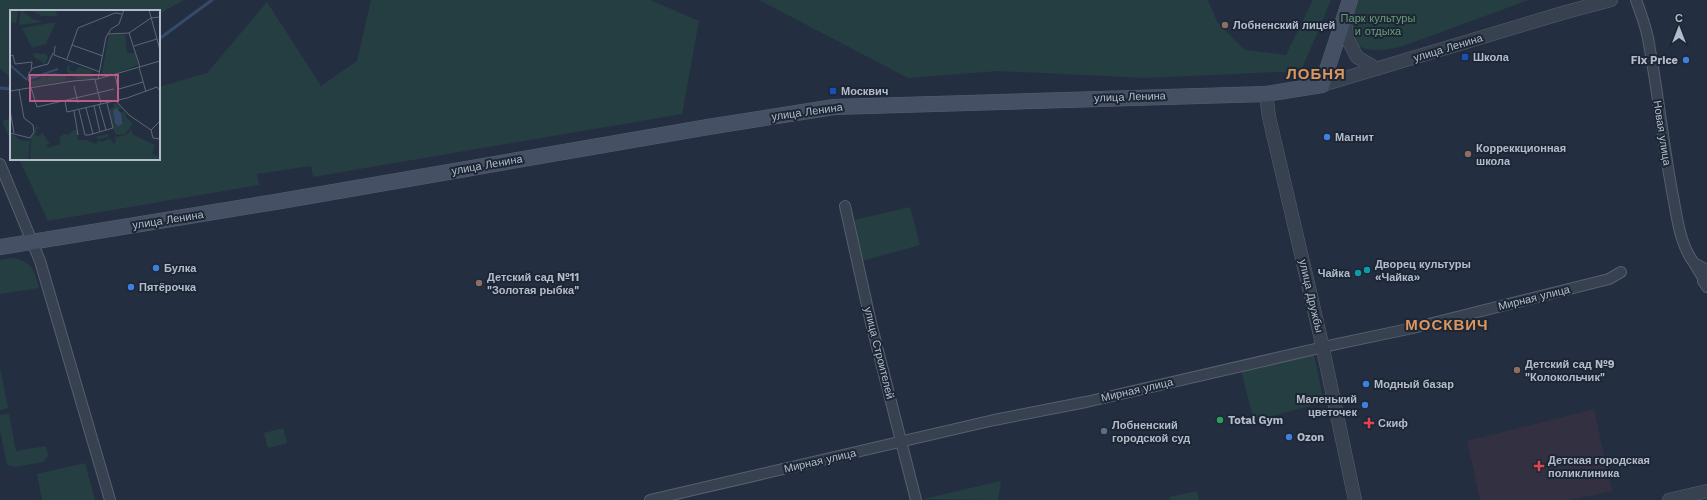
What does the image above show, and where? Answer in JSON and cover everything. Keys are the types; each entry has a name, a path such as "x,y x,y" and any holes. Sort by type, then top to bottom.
{"main road":[{"path":"1322,85 1350,0"},
{"name":"улица Ленина","path":"0,247 281,202 708,126 834,107 1266,94 1322,85"}],"street":[{"name":"улица Ленина","path":"1322,85 1611,0"},
{"name":"Новая улица","path":"1636,0 1649,42 1667,161 1683,244 1688,256 1706,281"},
{"path":"1344,19 1348,40 1357,57 1377,70"},
{"name":"улица Дружбы","path":"1266,94 1269,117 1323,348 1355,500"},
{"path":"0,164 33,242 58,318 110,500"},
{"name":"улица Строителей","path":"845,206 871,323 916,500"},
{"name":"Мирная улица","path":"650,500 670,498 901,442 1413,328 1609,280 1621,272"},
{"path":"1669,500 1707,491"}],"shaded area":[{"name":"Детская городская поликлиника","path":"1594,409 1612,491 1569,500 1480,500 1467,441"}],"green space":[{"path":"0,0 184,0 160,13 160,10 10,10 10,76 0,69"},
{"path":"371,0 650,0 699,21 682,114 313,177 311,166 257,174 259,185 48,221 19,160 160,160 160,87 207,73 267,2 321,86 357,61"},
{"path":"759,0 1208,0 1217,22 1245,50 1286,55 1313,0 1331,0 1301,71 1146,78 998,71 908,78"},
{"name":"Парк культуры и отдыха","path":"1358,0 1529,0 1400,47 1374,50 1359,46 1350,34 1350,23"},
{"path":"10,118 10,139 2,121"},
{"path":"910,207 920,245 862,261 854,220"},
{"path":"11,258 24,261 31,267 39,288 0,294 0,260"},
{"path":"1314,355 1324,402 1254,421 1241,371"},
{"path":"0,368 8,408 0,410"},
{"path":"9,414 16,451 46,446 48,456 43,462 15,467 7,465 0,430 0,415"},
{"path":"283,428 287,443 268,448 264,433"},
{"path":"85,463 95,500 42,500 37,474"},
{"path":"1001,481 998,500 923,499"},
{"path":"1197,491 1199,500 1170,500 1169,497"}],"waterway":[{"name":"ЛОБНЯ","path":"160,38 212,0"},
{"name":"ЛОБНЯ","path":"0,88 10,89"}],"place":[{"name":"Лобненский лицей","path":"1225,25"},
{"name":"Школа","path":"1465,57"},
{"name":"Fix Price","path":"1686,60"},
{"name":"Москвич","path":"833,91"},
{"name":"Магнит","path":"1327,137"},
{"name":"Корреккционная школа","path":"1468,154"},
{"name":"Булка","path":"156,268"},
{"name":"Дворец культуры «Чайка»","path":"1367,270"},
{"name":"Чайка","path":"1358,273"},
{"name":"Детский сад №11 \"Золотая рыбка\"","path":"479,283"},
{"name":"Пятёрочка","path":"131,287"},
{"name":"Детский сад №9 \"Колокольчик\"","path":"1517,370"},
{"name":"Модный базар","path":"1366,384"},
{"name":"Маленький цветочек","path":"1365,405"},
{"name":"Total Gym","path":"1220,420"},
{"name":"Скиф","path":"1369,423"},
{"name":"Лобненский городской суд","path":"1104,431"},
{"name":"Ozon","path":"1289,437"},
{"name":"Детская городская поликлиника","path":"1539,466"}],"district":[{"name":"ЛОБНЯ","path":"1316,74"},
{"name":"МОСКВИЧ","path":"1447,325"}]}
